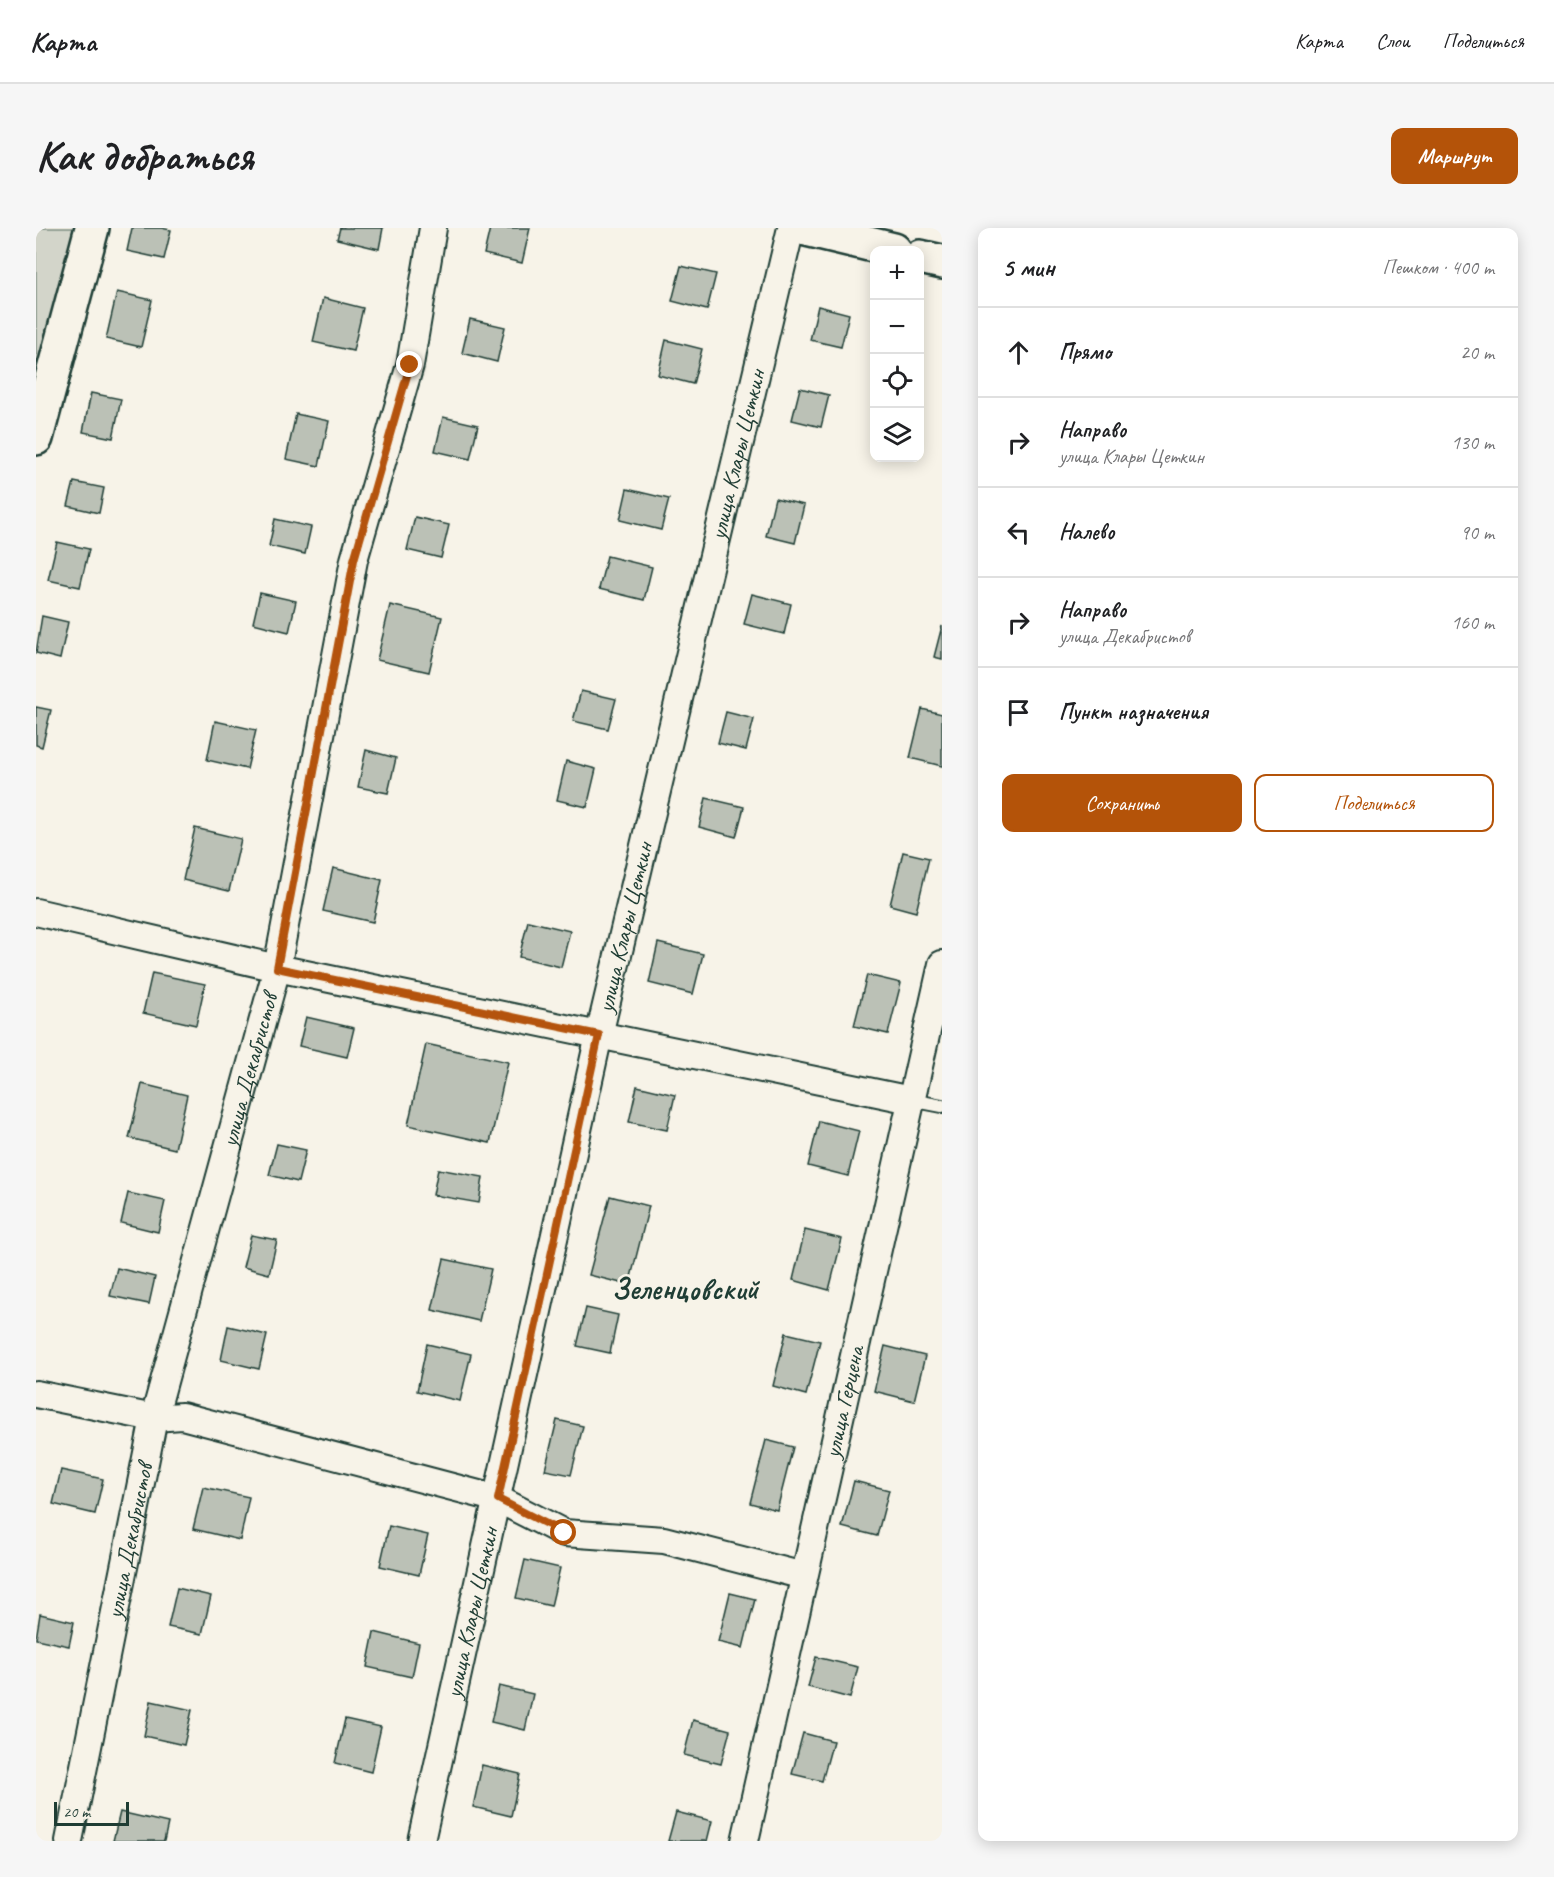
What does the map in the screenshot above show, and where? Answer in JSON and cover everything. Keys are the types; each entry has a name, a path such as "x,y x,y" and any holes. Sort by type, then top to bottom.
{"main road":[{"path":"36,438 92,228"},
{"path":"802,228 877,246"},
{"path":"924,258 942,262"}],"street":[{"name":"улица Декабристов","path":"69,1841 154,1418 277,968 354,560 410,365 433,228"},
{"name":"улица Клары Цеткин","path":"421,1841 599,1035 791,228"},
{"path":"36,912 277,968 911,1100"},
{"name":"улица Герцена","path":"745,1841 942,964"},
{"path":"36,1394 154,1418 182,1416 498,1499 564,1533 664,1540 804,1576"}],"lane":[{"path":"911,1100 942,1106"}],"shaded area":[{"path":"36,228 75,228 36,381"}],"building":[{"path":"132,228 171,230 164,259 127,251"},
{"path":"340,228 383,228 379,249 337,239"},
{"path":"490,228 530,228 522,263 484,254"},
{"path":"681,266 716,274 707,310 672,301"},
{"path":"117,292 152,300 141,347 106,339"},
{"path":"323,298 363,308 353,351 313,342"},
{"path":"818,306 849,314 841,347 810,340"},
{"path":"470,319 505,327 497,362 462,353"},
{"path":"666,340 702,349 693,384 658,375"},
{"path":"800,388 829,395 821,427 792,420"},
{"path":"91,393 121,399 113,438 83,432"},
{"path":"296,414 329,421 319,466 286,459"},
{"path":"443,417 478,425 470,459 435,451"},
{"path":"74,482 104,488 99,513 68,506"},
{"path":"627,489 669,499 661,530 620,520"},
{"path":"775,498 804,505 795,543 766,536"},
{"path":"415,517 449,525 441,558 407,550"},
{"path":"275,519 311,527 305,554 269,546"},
{"path":"57,542 89,549 80,587 48,580"},
{"path":"607,556 652,567 644,600 599,589"},
{"path":"260,593 296,601 289,632 253,623"},
{"path":"752,594 791,604 784,634 744,624"},
{"path":"390,605 442,617 429,672 377,660"},
{"path":"42,616 68,622 60,659 36,653"},
{"path":"942,626 942,659 934,657"},
{"path":"581,691 616,699 608,729 573,721"},
{"path":"36,707 51,710 42,747 36,745"},
{"path":"922,709 942,714 942,766 910,758"},
{"path":"726,712 754,719 746,750 718,743"},
{"path":"215,721 256,730 247,769 207,760"},
{"path":"366,750 396,758 388,793 358,787"},
{"path":"566,761 596,769 587,807 557,800"},
{"path":"706,798 744,807 736,837 699,827"},
{"path":"195,828 241,839 229,891 183,880"},
{"path":"903,852 929,858 916,912 890,905"},
{"path":"333,868 382,880 373,922 323,911"},
{"path":"528,921 570,931 561,967 519,957"},
{"path":"658,943 703,954 693,994 649,983"},
{"path":"152,973 205,984 196,1025 143,1013"},
{"path":"867,975 901,983 888,1034 854,1026"},
{"path":"306,1017 354,1028 347,1057 299,1046"},
{"path":"426,1044 508,1062 490,1143 408,1125"},
{"path":"142,1084 187,1095 175,1149 129,1138"},
{"path":"637,1086 675,1095 667,1130 629,1122"},
{"path":"819,1121 859,1131 848,1176 808,1166"},
{"path":"277,1144 306,1150 298,1182 269,1175"},
{"path":"438,1169 483,1177 479,1203 433,1195"},
{"path":"128,1193 165,1201 158,1232 121,1223"},
{"path":"610,1196 649,1206 629,1285 589,1275"},
{"path":"805,1230 842,1239 829,1290 793,1280"},
{"path":"251,1235 277,1240 269,1274 243,1267"},
{"path":"444,1259 491,1269 479,1321 432,1310"},
{"path":"117,1268 155,1277 149,1304 110,1296"},
{"path":"586,1308 618,1315 610,1353 577,1346"},
{"path":"228,1326 267,1335 259,1369 221,1360"},
{"path":"786,1333 820,1341 806,1395 773,1386"},
{"path":"427,1344 471,1354 460,1401 417,1391"},
{"path":"885,1346 925,1356 914,1401 874,1391"},
{"path":"557,1420 583,1426 571,1475 545,1470"},
{"path":"766,1440 793,1447 777,1510 750,1503"},
{"path":"61,1470 103,1479 95,1514 53,1504"},
{"path":"854,1481 889,1490 877,1536 842,1527"},
{"path":"203,1487 249,1497 240,1540 193,1529"},
{"path":"389,1526 428,1535 419,1575 380,1566"},
{"path":"525,1560 560,1568 551,1606 516,1598"},
{"path":"177,1588 211,1596 202,1634 168,1627"},
{"path":"730,1593 755,1599 743,1648 718,1642"},
{"path":"40,1614 74,1622 69,1646 36,1639"},
{"path":"374,1632 419,1643 412,1677 367,1667"},
{"path":"816,1657 858,1667 850,1698 808,1687"},
{"path":"499,1686 533,1694 525,1730 491,1722"},
{"path":"151,1701 192,1710 184,1745 144,1736"},
{"path":"345,1719 381,1727 371,1772 335,1763"},
{"path":"693,1720 730,1730 721,1764 684,1755"},
{"path":"803,1733 833,1741 822,1781 792,1774"},
{"path":"482,1765 520,1774 511,1816 473,1807"},
{"path":"120,1812 168,1823 164,1841 113,1841"},
{"path":"676,1812 712,1821 707,1841 668,1841"}],"district":[{"name":"Зеленцовский","path":"685,1289"}],"route":[{"path":"410,365 354,560 277,968 599,1035 498,1499 564,1533"}]}
